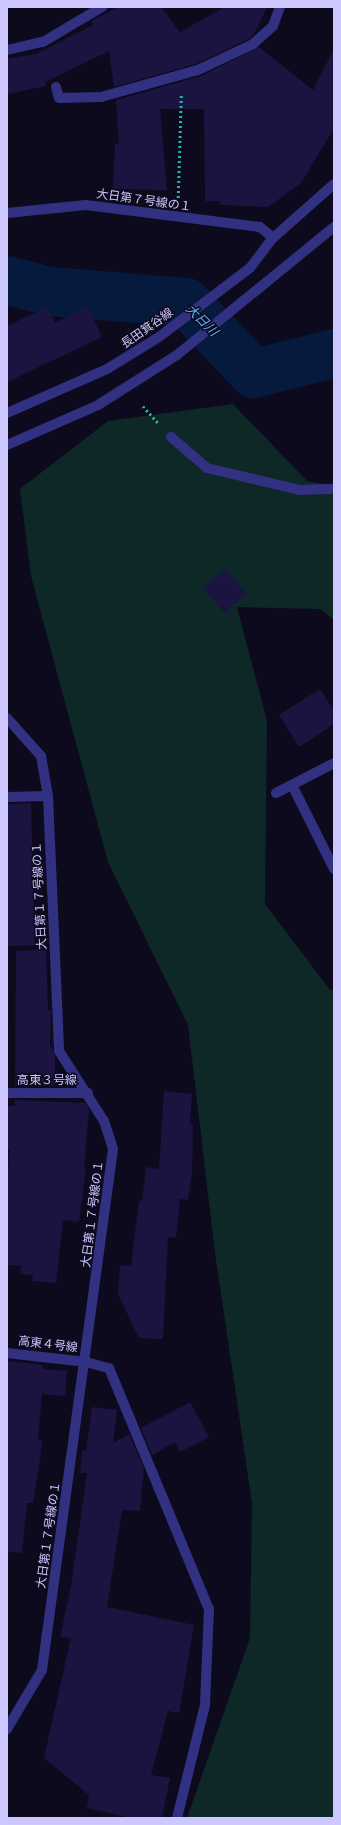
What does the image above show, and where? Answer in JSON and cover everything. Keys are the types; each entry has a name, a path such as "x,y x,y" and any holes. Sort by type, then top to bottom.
{"street":[{"path":"7,50 43,42 102,7"},
{"path":"56,87 59,98 101,97 198,70 253,44 273,26 280,7"},
{"name":"長田箕谷線","path":"7,413 107,370 159,337 250,268 270,243 334,184"},
{"name":"大日第７号線の１","path":"7,213 86,205 178,218 260,227 270,243"},
{"path":"7,445 98,405 177,355 334,227"},
{"path":"171,437 207,468 300,490 334,489"},
{"name":"大日第１７号線の１","path":"7,718 41,756 48,796 59,1052 88,1093 104,1121 113,1149 86,1362 42,1670 7,1729"},
{"path":"276,793 334,763"},
{"path":"292,785 334,869"},
{"path":"7,797 48,796"},
{"name":"高東３号線","path":"7,1093 88,1093"},
{"name":"高東４号線","path":"7,1353 86,1362 109,1368 209,1609 205,1705 177,1818"}],"path":[{"path":"178,218 181,94 195,89 198,70"}],"green space":[{"path":"233,404 307,481 334,486 334,620 320,609 237,607 267,721 265,904 330,990 334,989 334,1818 187,1818 250,1638 252,1503 215,1253 188,1025 108,862 31,576 20,489 108,421"}],"building":[{"path":"118,7 161,7 180,32 225,7 267,7 254,34 249,39 196,64 114,87 109,51 45,82 46,86 7,94 7,59 36,54 93,25 92,21"},
{"path":"259,47 313,90 334,49 334,128 301,183 268,207 219,205 220,201 205,201 204,109 160,109 167,190 113,189 115,144 119,144 116,100 201,76"},
{"path":"47,307 55,323 88,307 102,337 7,382 7,326"},
{"path":"225,569 247,594 224,613 203,588"},
{"path":"320,689 334,711 334,724 299,747 279,715"},
{"path":"31,803 35,945 7,946 8,804"},
{"path":"46,950 48,1010 51,1010 50,1047 52,1046 55,1057 55,1085 15,1086 16,951"},
{"path":"164,1091 192,1094 190,1124 193,1125 192,1174 188,1200 180,1199 176,1238 168,1237 163,1339 139,1338 118,1294 120,1265 131,1266 139,1201 142,1201 146,1167 159,1169"},
{"path":"15,1100 85,1103 89,1109 84,1169 86,1169 79,1222 63,1220 56,1283 32,1281 33,1275 20,1274 21,1266 7,1265 7,1176 10,1150 7,1150 7,1106 15,1106"},
{"path":"8,1361 43,1365 42,1369 67,1371 65,1396 42,1394 38,1440 42,1440 39,1467 33,1503 27,1503 22,1553 7,1552"},
{"path":"190,1402 209,1437 180,1452 175,1442 152,1455 141,1428"},
{"path":"92,1407 117,1410 113,1443 129,1434 144,1468 140,1511 122,1510 107,1607 194,1625 179,1713 168,1711 151,1775 170,1778 162,1818 131,1818 87,1808 89,1795 44,1758 71,1638 60,1637 71,1586 87,1473 80,1473 82,1451 86,1451"}],"waterway":[{"name":"大日川","path":"7,280 50,291 186,302 253,373 334,353"}]}
